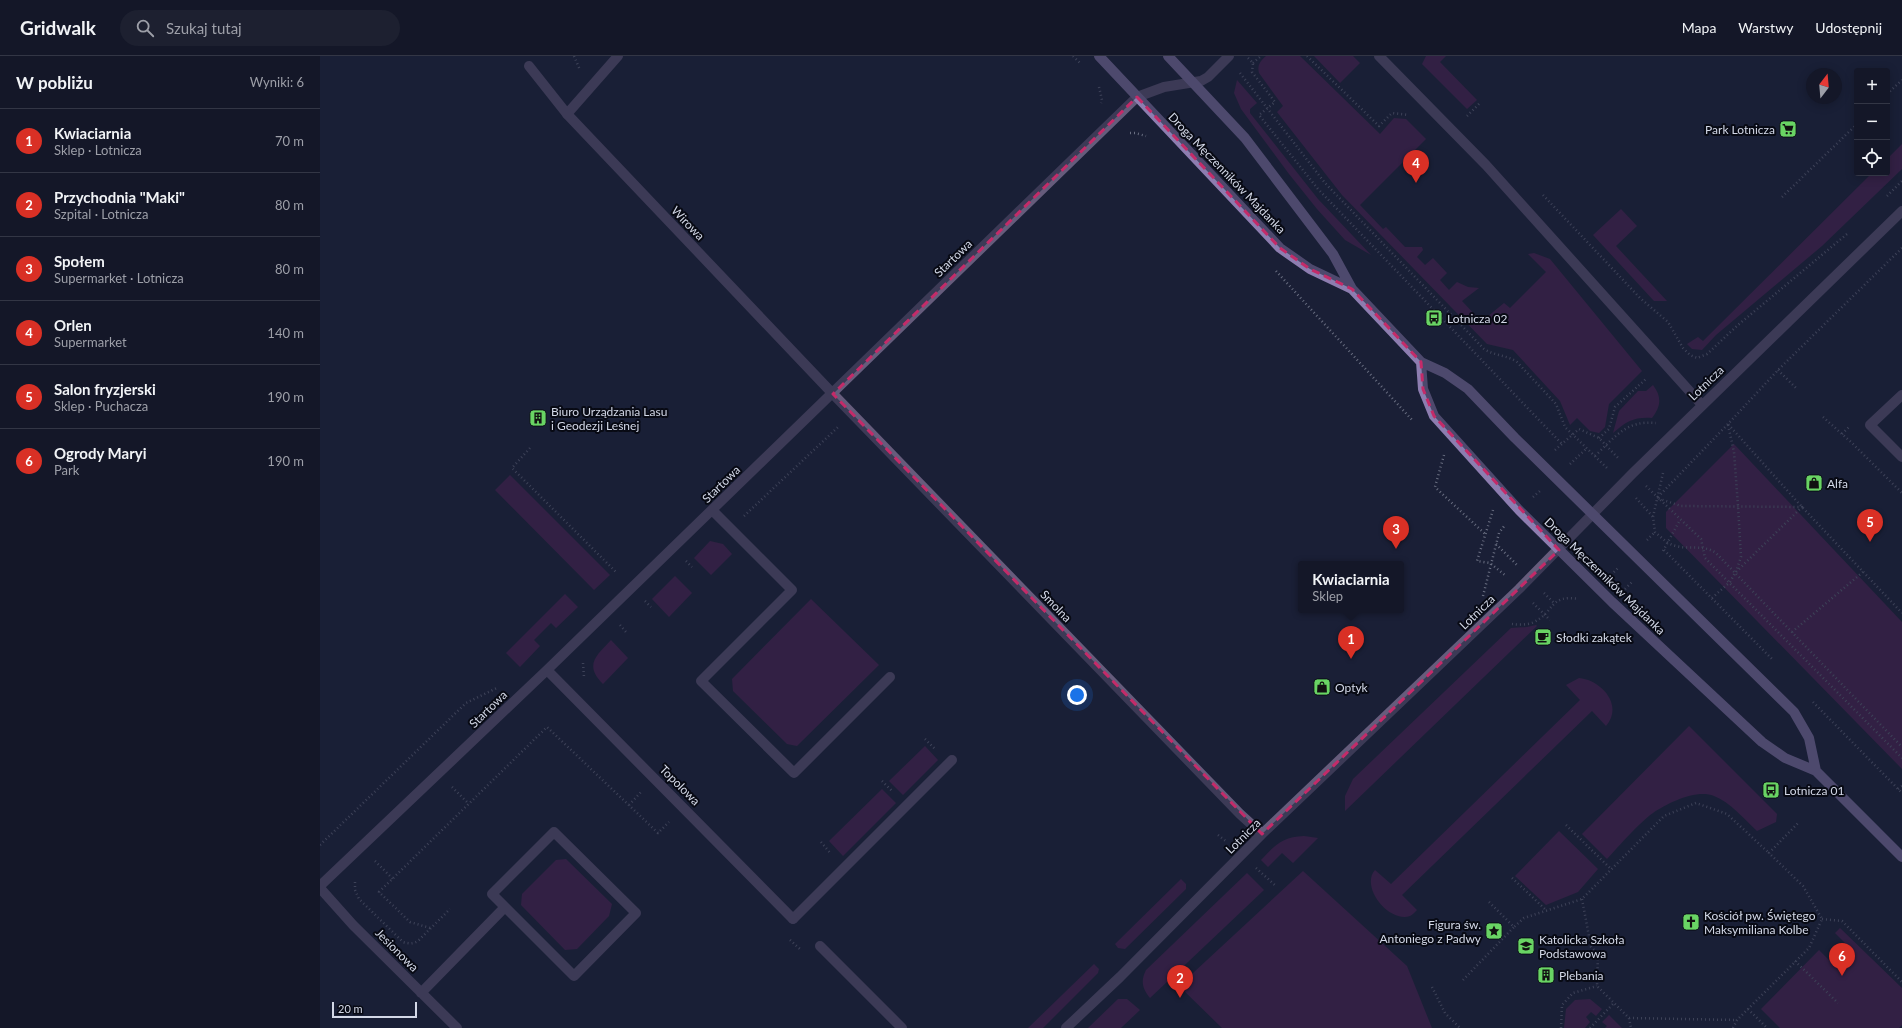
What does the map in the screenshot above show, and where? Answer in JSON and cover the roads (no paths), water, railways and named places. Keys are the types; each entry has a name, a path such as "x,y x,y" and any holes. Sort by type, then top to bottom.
{"street":[{"path":"566,114 618,56"},
{"name":"Droga Męczenników Majdanka","path":"1099,56 1280,248 1310,269 1352,289"},
{"name":"Droga Męczenników Majdanka","path":"1168,56 1195,83 1245,138 1333,254 1352,289 1421,362 1445,373 1468,389 1515,438 1794,712 1809,738 1816,771"},
{"path":"1379,56 1492,171 1702,405"},
{"path":"1137,97 1164,87 1195,83 1208,77 1228,57"},
{"name":"Wirowa","path":"529,66 566,114 833,394"},
{"name":"Startowa","path":"320,887 833,394 1137,97"},
{"name":"Lotnicza","path":"1066,1028 1120,977 1262,834 1559,550 1671,435 1902,211"},
{"name":"Droga Męczenników Majdanka","path":"1421,362 1423,389 1434,416 1519,510 1632,621 1762,742 1785,758 1816,771 1902,857"},
{"name":"Smolna","path":"833,394 1240,814 1262,834"},
{"path":"1902,395 1870,425 1902,457"},
{"path":"712,510 792,590 701,680 794,773 890,677"},
{"name":"Topolowa","path":"547,670 793,919 952,760"},
{"path":"554,832 636,913 574,976 505,907 492,894 554,832"},
{"name":"Jesionowa","path":"320,887 353,925 457,1028"},
{"path":"421,993 505,907"},
{"path":"820,946 902,1028"}],"place":[{"name":"Park Lotnicza","path":"1788,129"},
{"name":"Orlen","path":"1416,183"},
{"name":"Lotnicza 02","path":"1434,318"},
{"name":"Biuro Urządzania Lasu i Geodezji Leśnej","path":"538,418"},
{"name":"Alfa","path":"1814,483"},
{"name":"Salon fryzjerski","path":"1870,542"},
{"name":"Społem","path":"1396,549"},
{"name":"Słodki zakątek","path":"1543,637"},
{"name":"Kwiaciarnia","path":"1351,659"},
{"name":"Optyk","path":"1322,687"},
{"name":"Lotnicza 01","path":"1771,790"},
{"name":"Kościół pw. Świętego Maksymiliana Kolbe","path":"1691,922"},
{"name":"Figura św. Antoniego z Padwy","path":"1494,931"},
{"name":"Katolicka Szkoła Podstawowa","path":"1526,946"},
{"name":"Plebania","path":"1546,975"},
{"name":"Ogrody Maryi","path":"1842,976"},
{"name":"Przychodnia \"Maki\"","path":"1180,998"}]}
